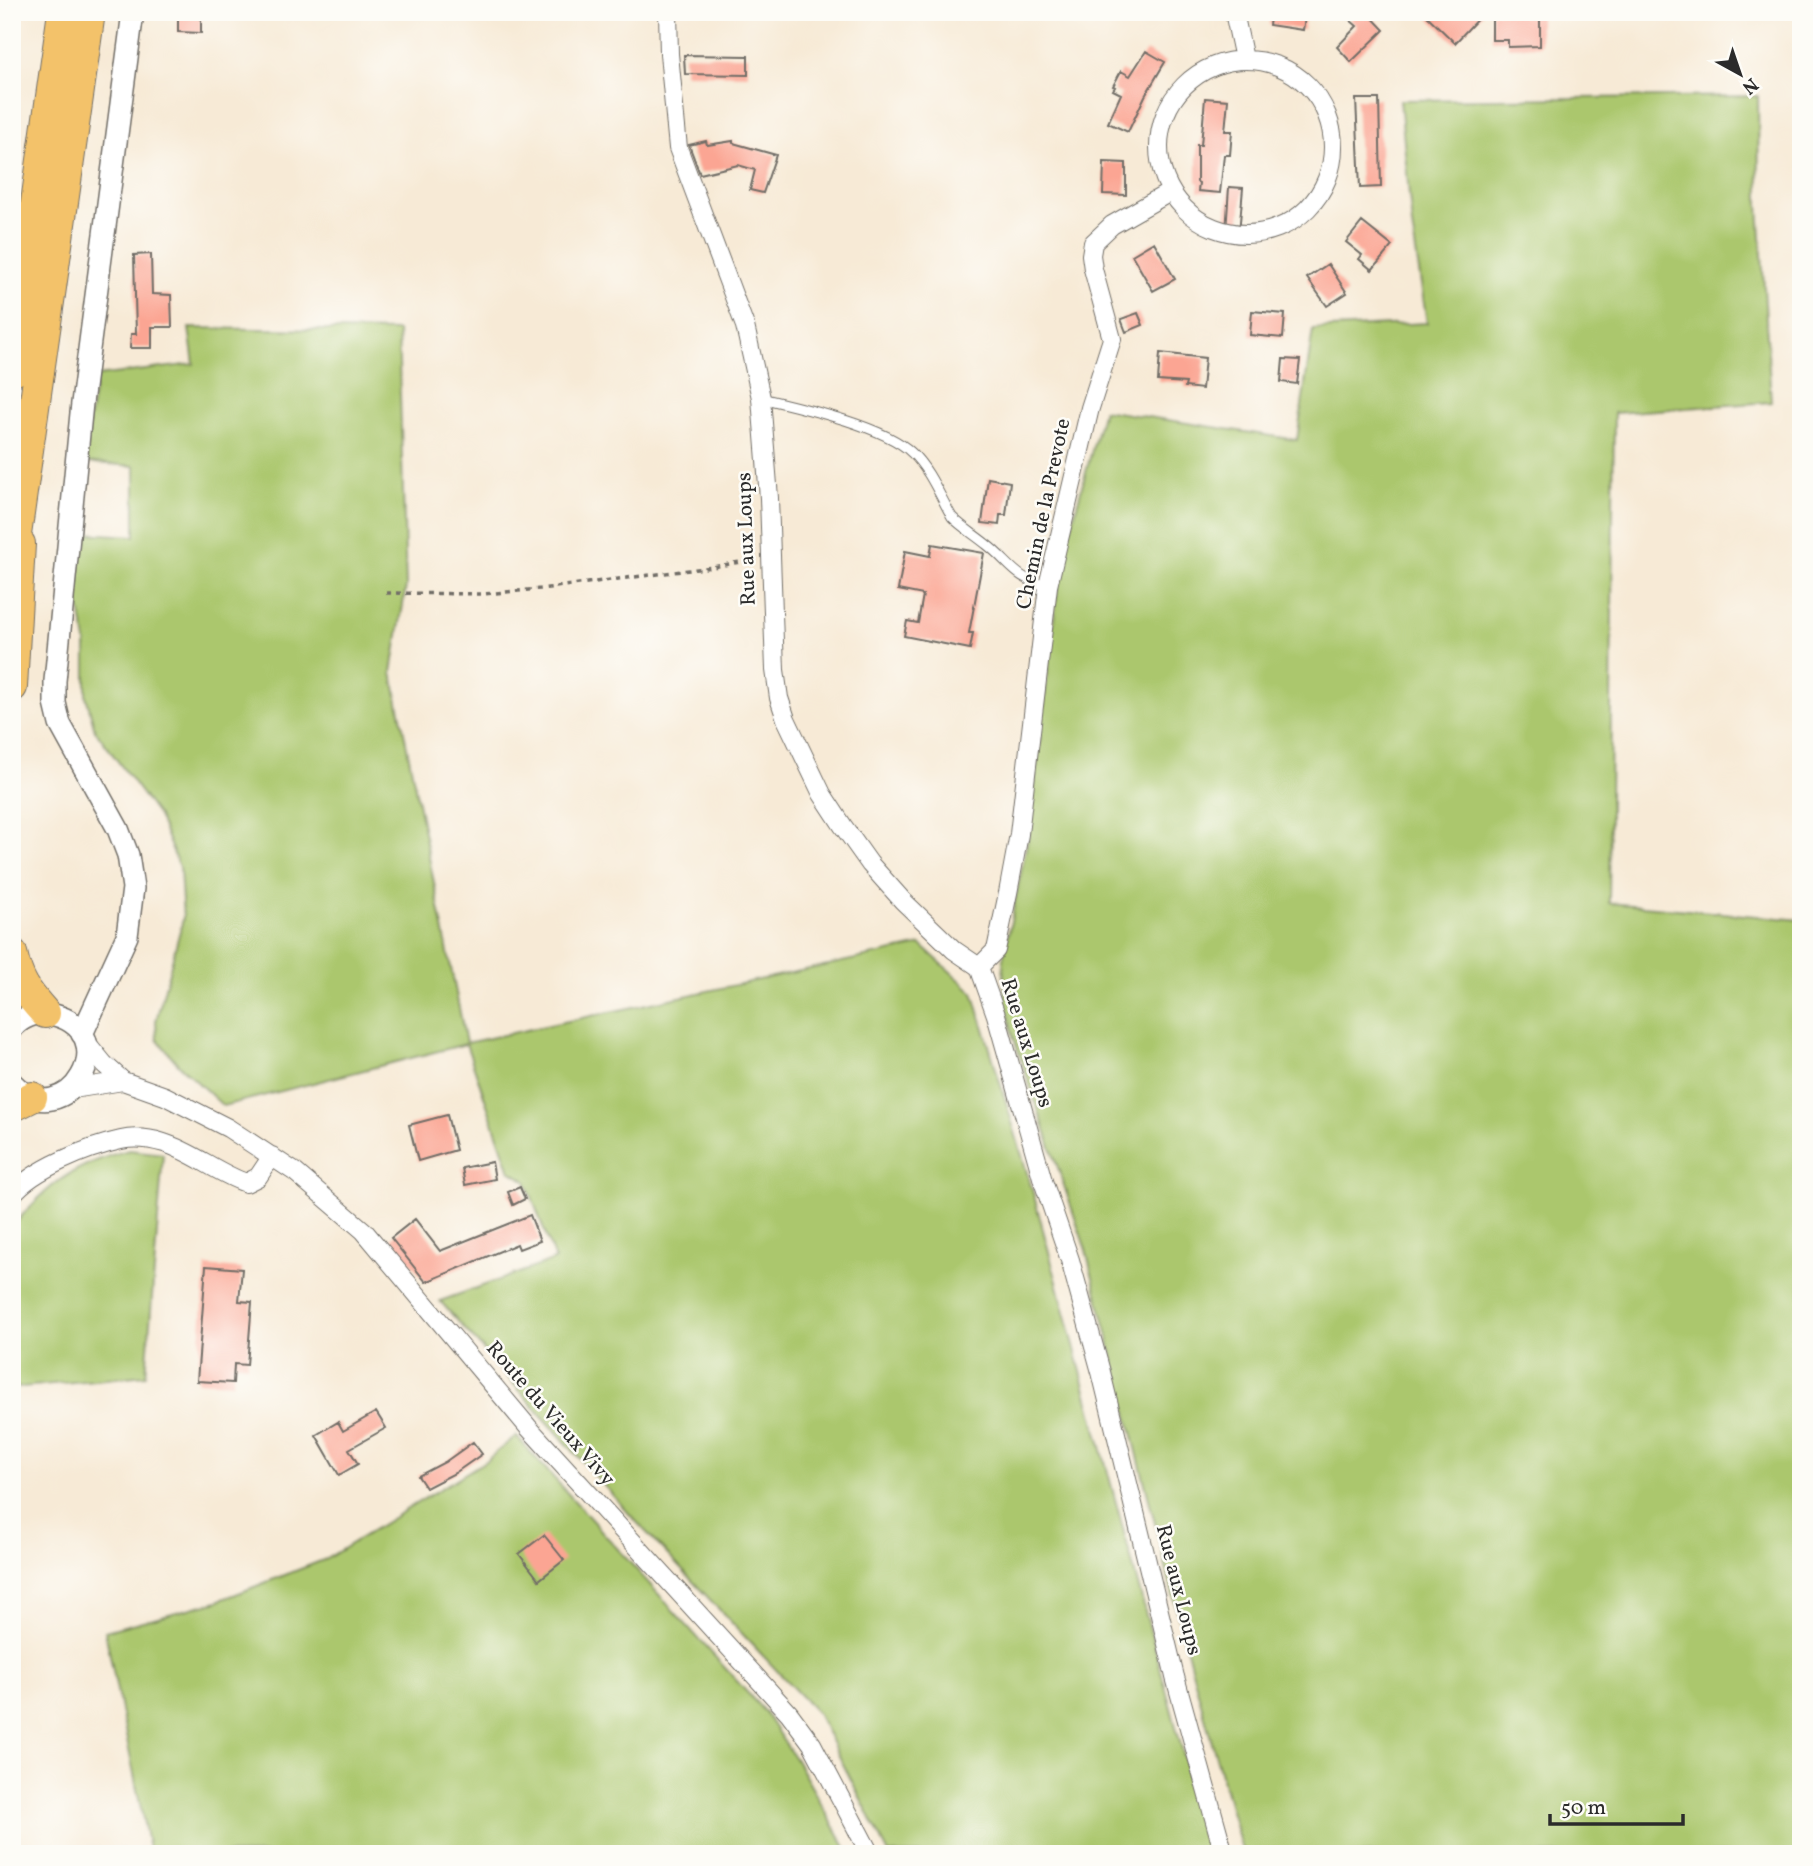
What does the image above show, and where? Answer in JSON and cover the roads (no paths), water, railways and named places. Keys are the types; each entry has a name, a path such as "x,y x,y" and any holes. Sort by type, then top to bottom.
{"highway":[{"path":"13,368 63,12"},
{"path":"12,563 90,12"},
{"path":"12,687 22,499"},
{"path":"12,953 19,979 26,991 54,1015"}],"street":[{"path":"84,1038 127,936 133,888 130,866 118,829 60,724 55,703 55,681 82,403 133,12"},
{"name":"Rue aux Loups","path":"668,12 678,148 745,326 761,398 766,444 775,670 779,698 821,794 870,864 954,950 979,967 996,1015 1043,1181 1074,1272 1175,1676 1224,1854"},
{"path":"1234,12 1244,59"},
{"path":"1244,59 1261,60 1286,69 1314,93 1324,107 1333,139 1330,175 1322,192 1309,209 1281,228 1258,235 1235,235 1215,230 1186,211 1170,192 1160,160 1159,135 1167,108 1176,94 1203,70 1223,62 1244,59"},
{"name":"Chemin de la Prevote","path":"979,967 996,950 1017,846 1048,586 1090,408 1111,339 1093,269 1093,243 1112,225 1170,192"},
{"path":"54,1015 103,989"},
{"path":"13,1026 30,1016 54,1015 74,1023 84,1038 88,1055 87,1067 73,1089"},
{"name":"Route du Vieux Vivy","path":"84,1038 104,1064 124,1081 228,1128 310,1184 364,1231 528,1427 789,1713 812,1744 870,1854"},
{"path":"19,1096 46,1099 73,1089 124,1081"},
{"path":"12,1195 34,1174 53,1164 122,1139 142,1138 164,1143 246,1183 258,1177 272,1156"}],"lane":[{"path":"761,398 861,426 901,443 914,455 959,524 989,546 1023,578 1048,586"}]}
